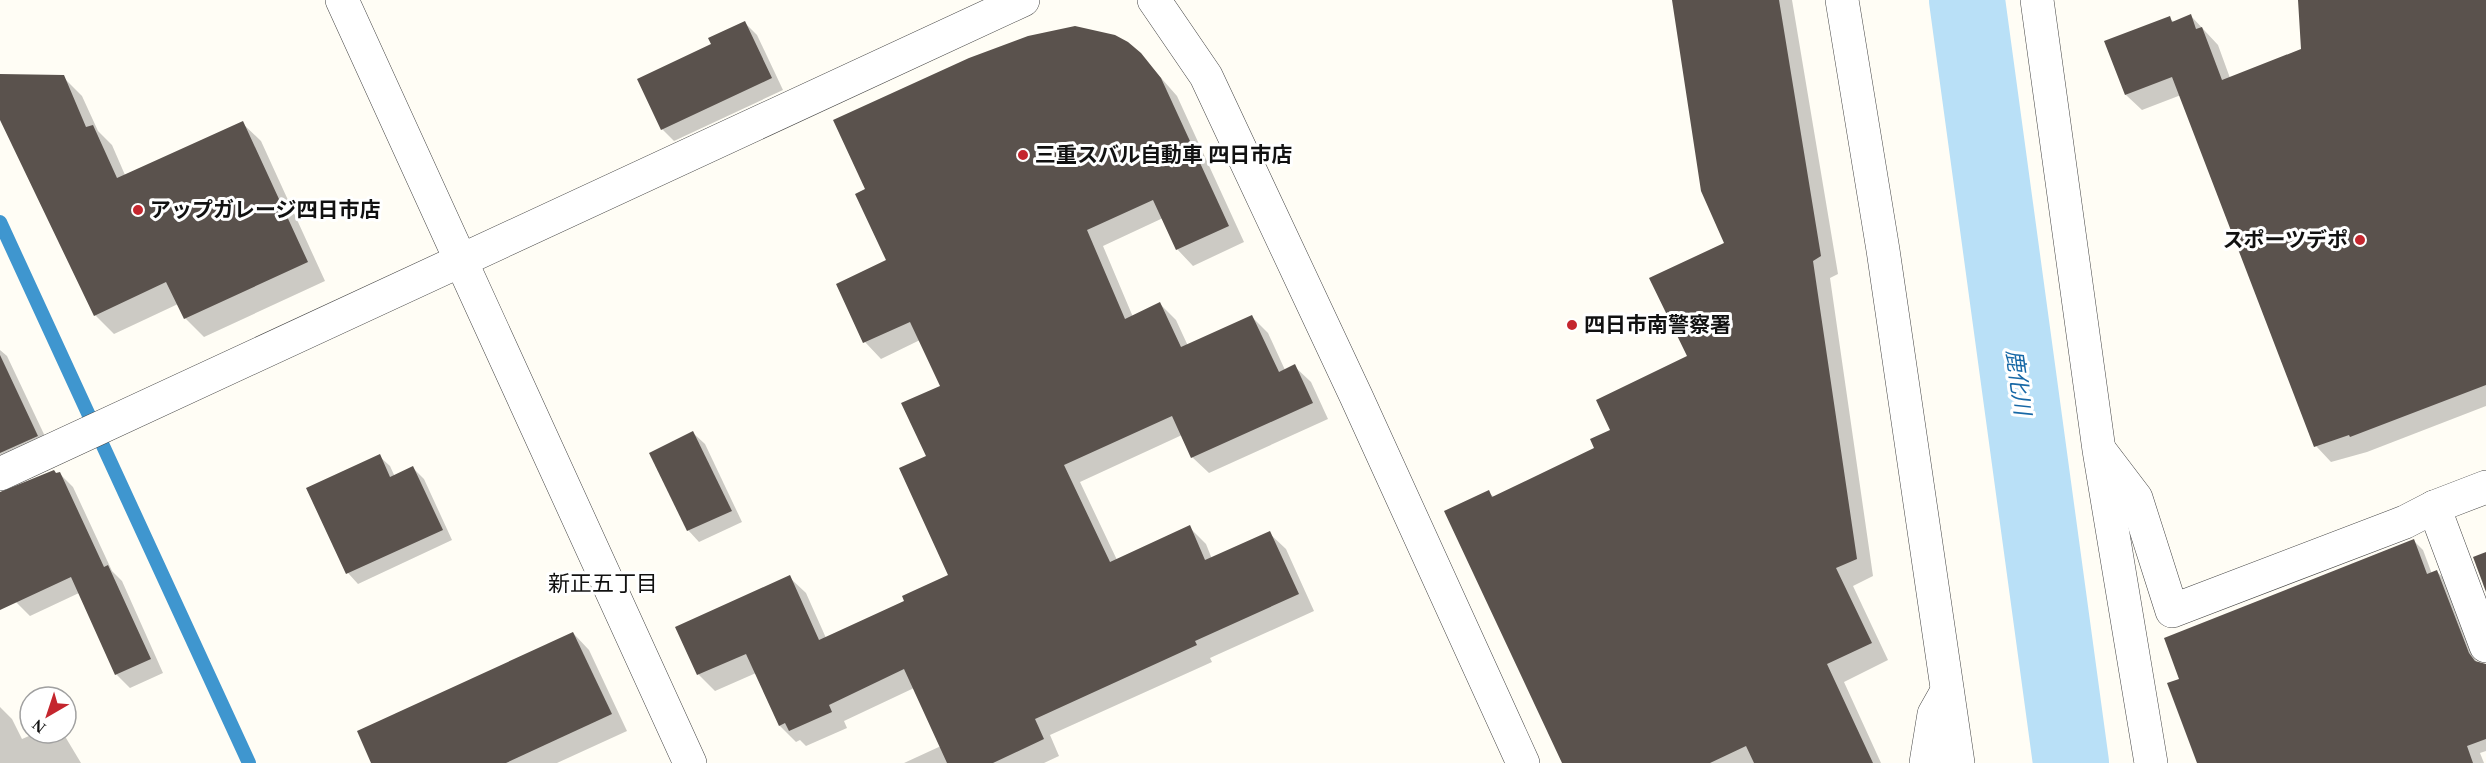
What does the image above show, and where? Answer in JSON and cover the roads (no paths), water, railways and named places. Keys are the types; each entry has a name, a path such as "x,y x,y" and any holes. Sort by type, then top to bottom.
{"street":[{"path":"342,0 690,763"},
{"path":"0,474 1023,0"},
{"path":"1154,0 1206,76 1356,396 1523,763"},
{"path":"1842,0 1884,250 1958,763"},
{"path":"2037,0 2099,450 2151,763"},
{"path":"2099,450 2136,498 2172,611 2405,522 2434,507 2486,487"},
{"path":"2434,507 2486,646"},
{"path":"1926,763 1934,714 1948,690"}],"waterway":[{"name":"鹿化川","path":"1967,0 2071,763"},
{"path":"0,222 249,763"}],"place":[{"name":"三重スバル自動車 四日市店","path":"1023,155"},
{"name":"アップガレージ四日市店","path":"138,210"},
{"name":"スポーツデポ","path":"2360,240"},
{"name":"四日市南警察署","path":"1572,325"}],"district":[{"name":"新正五丁目","path":"603,583"}]}
